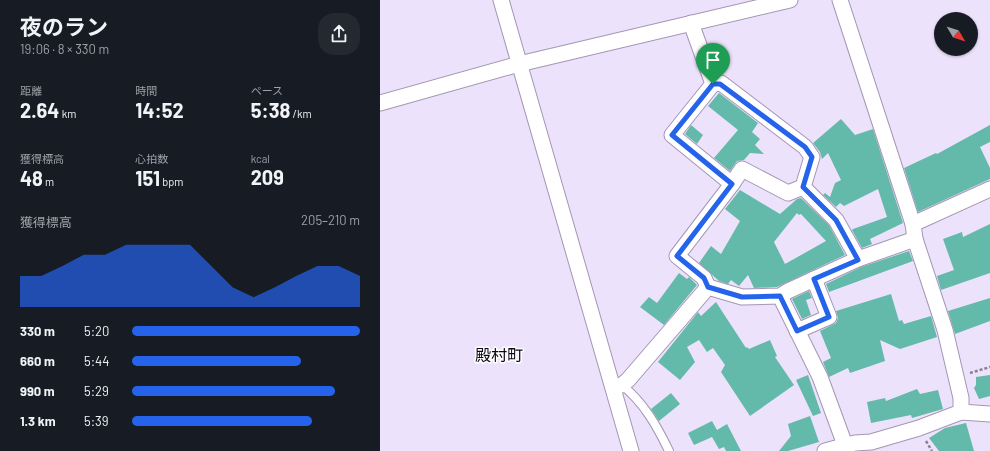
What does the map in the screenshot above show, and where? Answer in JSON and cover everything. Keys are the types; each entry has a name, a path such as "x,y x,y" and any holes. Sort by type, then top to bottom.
{"street":[{"path":"501,0 519,64 618,386 631,451"},
{"path":"380,103 519,64 790,0"},
{"path":"840,0 913,224 915,239 945,330 961,398 961,412"},
{"path":"691,23 713,84"},
{"path":"713,84 672,135 732,184"},
{"path":"713,84 720,84 805,147 812,157 803,187"},
{"path":"803,187 788,193 742,169 677,256 704,278 708,287 742,297 780,296 858,260 915,239"},
{"path":"803,187 836,220 858,260"},
{"path":"913,224 990,189"},
{"path":"797,331 829,317 814,279"},
{"path":"618,386 628,380 708,287"},
{"path":"780,296 820,377 845,445"},
{"path":"825,451 854,443 871,447 961,412 990,414"}],"lane":[{"path":"618,386 630,392 650,416 669,451"}],"path":[{"path":"956,377 990,367"}],"building":[{"path":"719,93 758,123 752,132 760,139 755,145 764,154 750,153 744,160 737,161 730,171 714,158 738,130 708,106"},
{"path":"841,119 855,135 873,129 903,223 870,239 872,244 862,248 852,230 887,217 878,189 844,206 840,203 836,207 823,195 825,193 830,197 835,183 841,180 828,153 822,159 820,152 813,143"},
{"path":"691,125 703,135 697,144 685,134"},
{"path":"990,125 990,142 980,147 990,168 990,179 918,212 904,168 936,153 937,154"},
{"path":"740,190 780,214 797,199 801,198 829,225 845,255 777,287 754,288 748,275 739,286 731,280 728,284 719,281 699,263 711,246 721,254 740,221 725,209","holes":["797,213 799,215 801,214 826,241 785,264 774,242"]},
{"path":"990,224 990,273 941,290 937,276 954,270 943,239 962,232 963,237"},
{"path":"909,251 913,261 829,292 826,284 861,267"},
{"path":"679,273 687,279 689,277 697,285 664,325 640,307 649,297 657,303"},
{"path":"809,291 812,298 806,300 811,315 802,319 792,299"},
{"path":"891,294 899,321 902,320 904,324 931,316 937,337 900,349 880,340 885,361 850,373 848,368 829,377 823,362 831,358 820,331 836,323 838,318 836,311"},
{"path":"990,298 990,321 955,334 948,311"},
{"path":"716,302 746,348 747,347 749,349 770,340 777,356 775,357 794,385 750,416 721,372 725,365 713,348 707,352 699,340 687,347 695,362 680,380 658,362 698,312 701,316"},
{"path":"808,375 821,413 813,416 796,380"},
{"path":"990,375 990,396 979,399 974,388 976,385 976,377"},
{"path":"917,389 920,394 938,390 943,409 912,418 911,415 871,423 867,402 885,398 886,401"},
{"path":"671,393 680,404 659,421 651,409"},
{"path":"810,416 819,442 788,451 779,451 791,436 788,424"},
{"path":"712,421 717,430 727,424 741,451 726,451 724,447 719,449 712,437 694,445 688,433"},
{"path":"966,423 974,451 939,451 929,438 945,428"}],"district":[{"name":"殿村町","path":"499,355"}],"route":[{"path":"713,84 720,84 805,147 812,157 803,187 836,220 858,260 814,279 829,317 797,331 780,296 742,297 708,287 704,278 677,256 732,184 672,135 713,84"}]}
